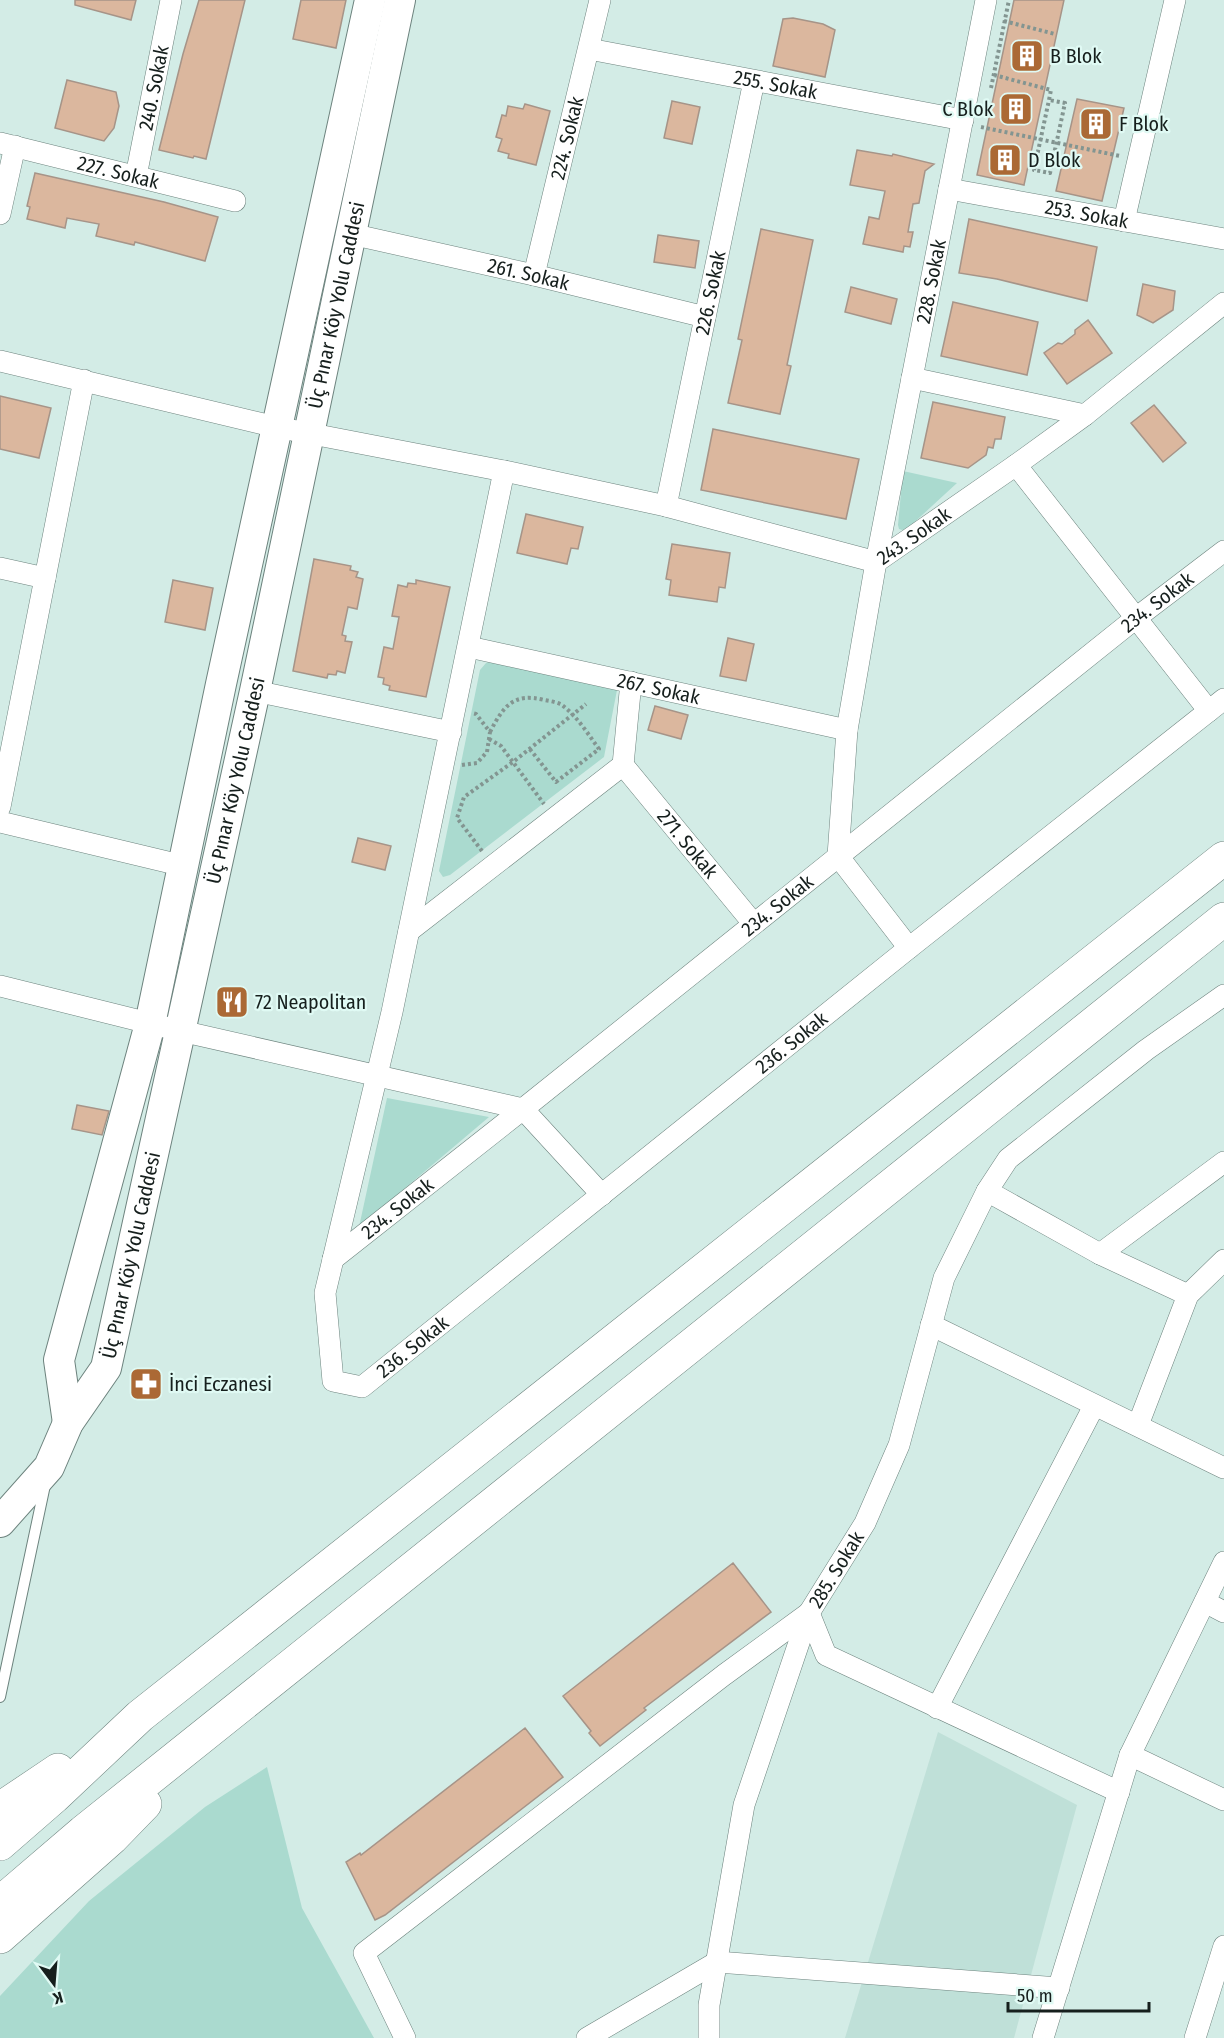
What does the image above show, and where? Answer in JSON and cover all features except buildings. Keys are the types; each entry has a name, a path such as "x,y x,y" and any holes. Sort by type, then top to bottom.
{"highway":[{"path":"0,1809 140,1716 1224,858"},
{"path":"0,1903 83,1832 1224,919"},
{"path":"0,1937 112,1838 235,1710"},
{"path":"0,1844 140,1716"}],"main road":[{"name":"Üç Pınar Köy Yolu Caddesi","path":"68,1423 59,1360 150,1024 223,672 370,0"},
{"name":"Üç Pınar Köy Yolu Caddesi","path":"68,1423 106,1368 255,691 400,0"},
{"path":"0,1521 49,1467 68,1423"}],"street":[{"name":"240. Sokak","path":"136,176 171,0"},
{"name":"224. Sokak","path":"534,275 600,0"},
{"name":"228. Sokak","path":"876,562 986,0"},
{"path":"1124,221 1175,0"},
{"name":"255. Sokak","path":"589,49 963,120"},
{"name":"226. Sokak","path":"666,506 754,81"},
{"name":"227. Sokak","path":"7,145 235,201"},
{"path":"0,214 7,145"},
{"name":"253. Sokak","path":"949,189 1224,239"},
{"name":"261. Sokak","path":"351,234 534,275 705,317"},
{"name":"243. Sokak","path":"838,856 847,730 876,562 1085,415 1224,303"},
{"path":"0,361 276,427 504,471 666,506 876,562"},
{"path":"912,378 1085,415"},
{"path":"0,807 84,380"},
{"path":"1016,465 1136,618 1216,705"},
{"path":"333,1258 409,931 504,471"},
{"name":"234. Sokak","path":"333,1258 523,1109 1136,618 1224,551"},
{"path":"0,568 45,578"},
{"name":"267. Sokak","path":"469,647 847,730"},
{"path":"409,931 623,765 631,682"},
{"path":"255,691 451,732"},
{"name":"236. Sokak","path":"333,1258 325,1293 333,1381 362,1387 1216,705"},
{"name":"271. Sokak","path":"623,765 753,923"},
{"path":"0,822 184,866"},
{"path":"838,856 909,948"},
{"path":"0,986 150,1024 523,1109 602,1195"},
{"name":"285. Sokak","path":"709,2038 709,2006 744,1805 809,1613 865,1523 899,1445 944,1278 987,1191 1008,1159 1146,1050 1224,995"},
{"path":"1100,1254 1224,1162"},
{"path":"987,1191 1100,1254 1188,1295"},
{"path":"1138,1425 1188,1295 1224,1260"},
{"path":"932,1325 1224,1468"},
{"path":"937,1708 1094,1406"},
{"path":"1043,2038 1130,1755 1215,1607 1224,1562"},
{"path":"405,2038 364,1953 724,1674 809,1613 826,1655 1119,1792"},
{"path":"1130,1755 1224,1800"},
{"path":"1195,2038 1224,1946"},
{"path":"587,2038 717,1962 1059,1988"}],"lane":[{"path":"0,1697 49,1467"}],"path":[{"path":"997,20 1055,34"},
{"path":"994,75 1051,90 1034,170 1050,173 1065,104 1049,100"},
{"path":"983,127 1127,158"},
{"path":"458,763 464,765 477,763 487,752 490,732 500,711 515,700 534,697 560,703 599,749 556,783 530,748"},
{"path":"484,854 457,818 464,797 513,762 586,704"},
{"path":"469,711 476,714 490,732"},
{"path":"489,739 501,746 546,806"}],"shaded area":[{"path":"903,471 957,483 907,529 902,530 898,525"},
{"path":"494,661 617,690 604,757 450,875 443,877 439,871 480,670 486,663"},
{"path":"387,1098 489,1117 359,1227"},
{"path":"938,1732 1077,1805 1014,2038 845,2038"},
{"path":"267,1767 302,1908 374,2038 0,2038 0,1996 89,1901 205,1807"}],"place":[{"name":"B Blok","path":"1027,56"},
{"name":"C Blok","path":"1016,109"},
{"name":"F Blok","path":"1096,124"},
{"name":"D Blok","path":"1005,160"},
{"name":"72 Neapolitan","path":"232,1002"},
{"name":"İnci Eczanesi","path":"146,1384"}]}
